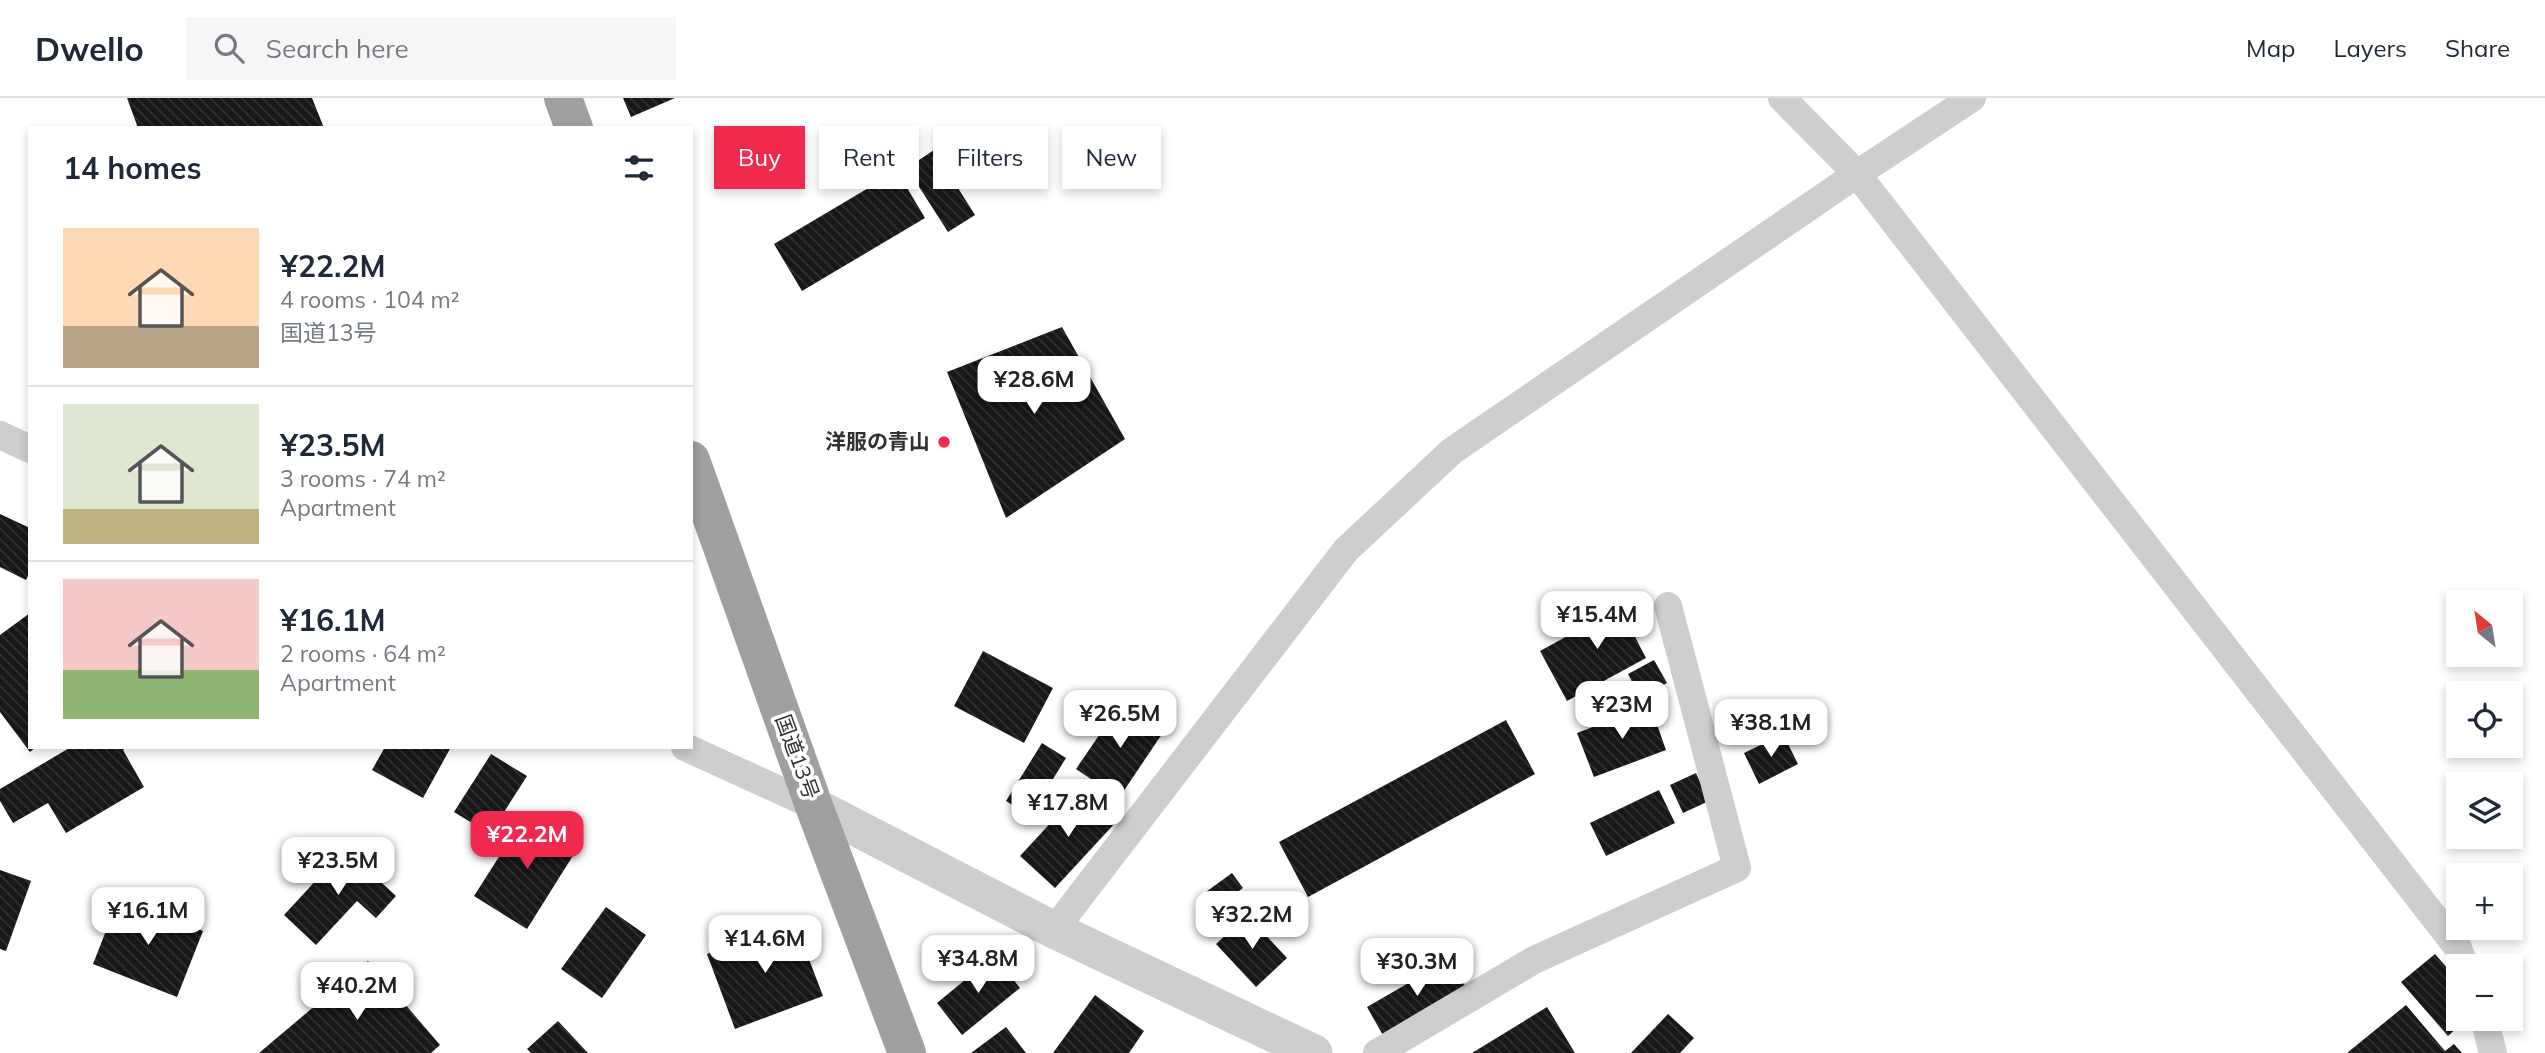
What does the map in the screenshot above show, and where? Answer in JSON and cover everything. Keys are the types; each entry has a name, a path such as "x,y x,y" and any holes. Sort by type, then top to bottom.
{"highway":[{"path":"563,98 573,126"},
{"name":"国道13号","path":"693,466 814,806 907,1053"}],"street":[{"path":"1782,98 1857,174 2460,954"},
{"path":"1054,930 1346,550 1452,451 1972,98"},
{"path":"0,435 28,448"},
{"path":"1377,1053 1534,960 1737,868 1668,606"},
{"path":"689,749 814,806 1054,930 1314,1053"},
{"path":"2487,1031 2493,1053"}],"building":[{"path":"127,98 312,98 323,126 137,126"},
{"path":"623,98 675,98 631,117"},
{"path":"933,151 933,189 959,189 975,215 948,232 919,187 919,160"},
{"path":"867,189 908,189 925,218 802,291 774,244"},
{"path":"1062,327 1125,439 1006,518 947,372"},
{"path":"0,514 28,527 28,576 26,580 0,567"},
{"path":"1635,599 1649,625 1633,633 1646,658 1567,701 1540,651"},
{"path":"28,614 28,749 34,749 30,752 0,712 0,635"},
{"path":"983,651 1053,688 1024,743 954,706"},
{"path":"1654,660 1667,683 1640,697 1628,674"},
{"path":"1121,703 1164,731 1119,798 1076,769"},
{"path":"1650,705 1666,750 1594,777 1577,733"},
{"path":"1506,720 1535,774 1308,897 1279,842"},
{"path":"1783,734 1798,764 1759,784 1744,753"},
{"path":"1042,743 1066,758 1030,816 1006,801"},
{"path":"68,749 124,749 144,787 66,833 48,803 13,823 0,801 0,789"},
{"path":"384,749 450,749 423,798 372,770"},
{"path":"491,754 527,776 490,834 454,812"},
{"path":"1696,773 1709,801 1683,813 1670,785"},
{"path":"1081,790 1116,822 1055,888 1020,856"},
{"path":"1659,790 1675,823 1606,856 1590,823"},
{"path":"527,813 579,846 527,929 474,896"},
{"path":"345,849 396,896 376,918 357,901 316,945 284,915"},
{"path":"0,870 31,881 6,951 0,949"},
{"path":"1232,873 1243,888 1209,913 1199,897"},
{"path":"119,898 203,931 177,997 93,964"},
{"path":"606,907 646,935 602,998 561,969"},
{"path":"1247,915 1287,958 1256,987 1216,944"},
{"path":"794,920 823,996 735,1029 707,954"},
{"path":"2435,954 2446,967 2446,1031 2454,1031 2448,1036 2401,982"},
{"path":"994,956 1020,988 962,1035 937,1003"},
{"path":"1450,959 1467,989 1384,1037 1367,1007"},
{"path":"368,961 440,1045 431,1053 259,1053"},
{"path":"1095,995 1144,1031 1129,1053 1053,1053"},
{"path":"2406,1005 2445,1051 2454,1044 2462,1053 2347,1053"},
{"path":"1547,1007 1575,1053 1472,1053"},
{"path":"1668,1014 1694,1038 1680,1053 1631,1053"},
{"path":"558,1021 588,1053 531,1053 527,1049"},
{"path":"1006,1027 1026,1053 971,1053"}],"place":[{"name":"洋服の青山","path":"944,442"}]}
